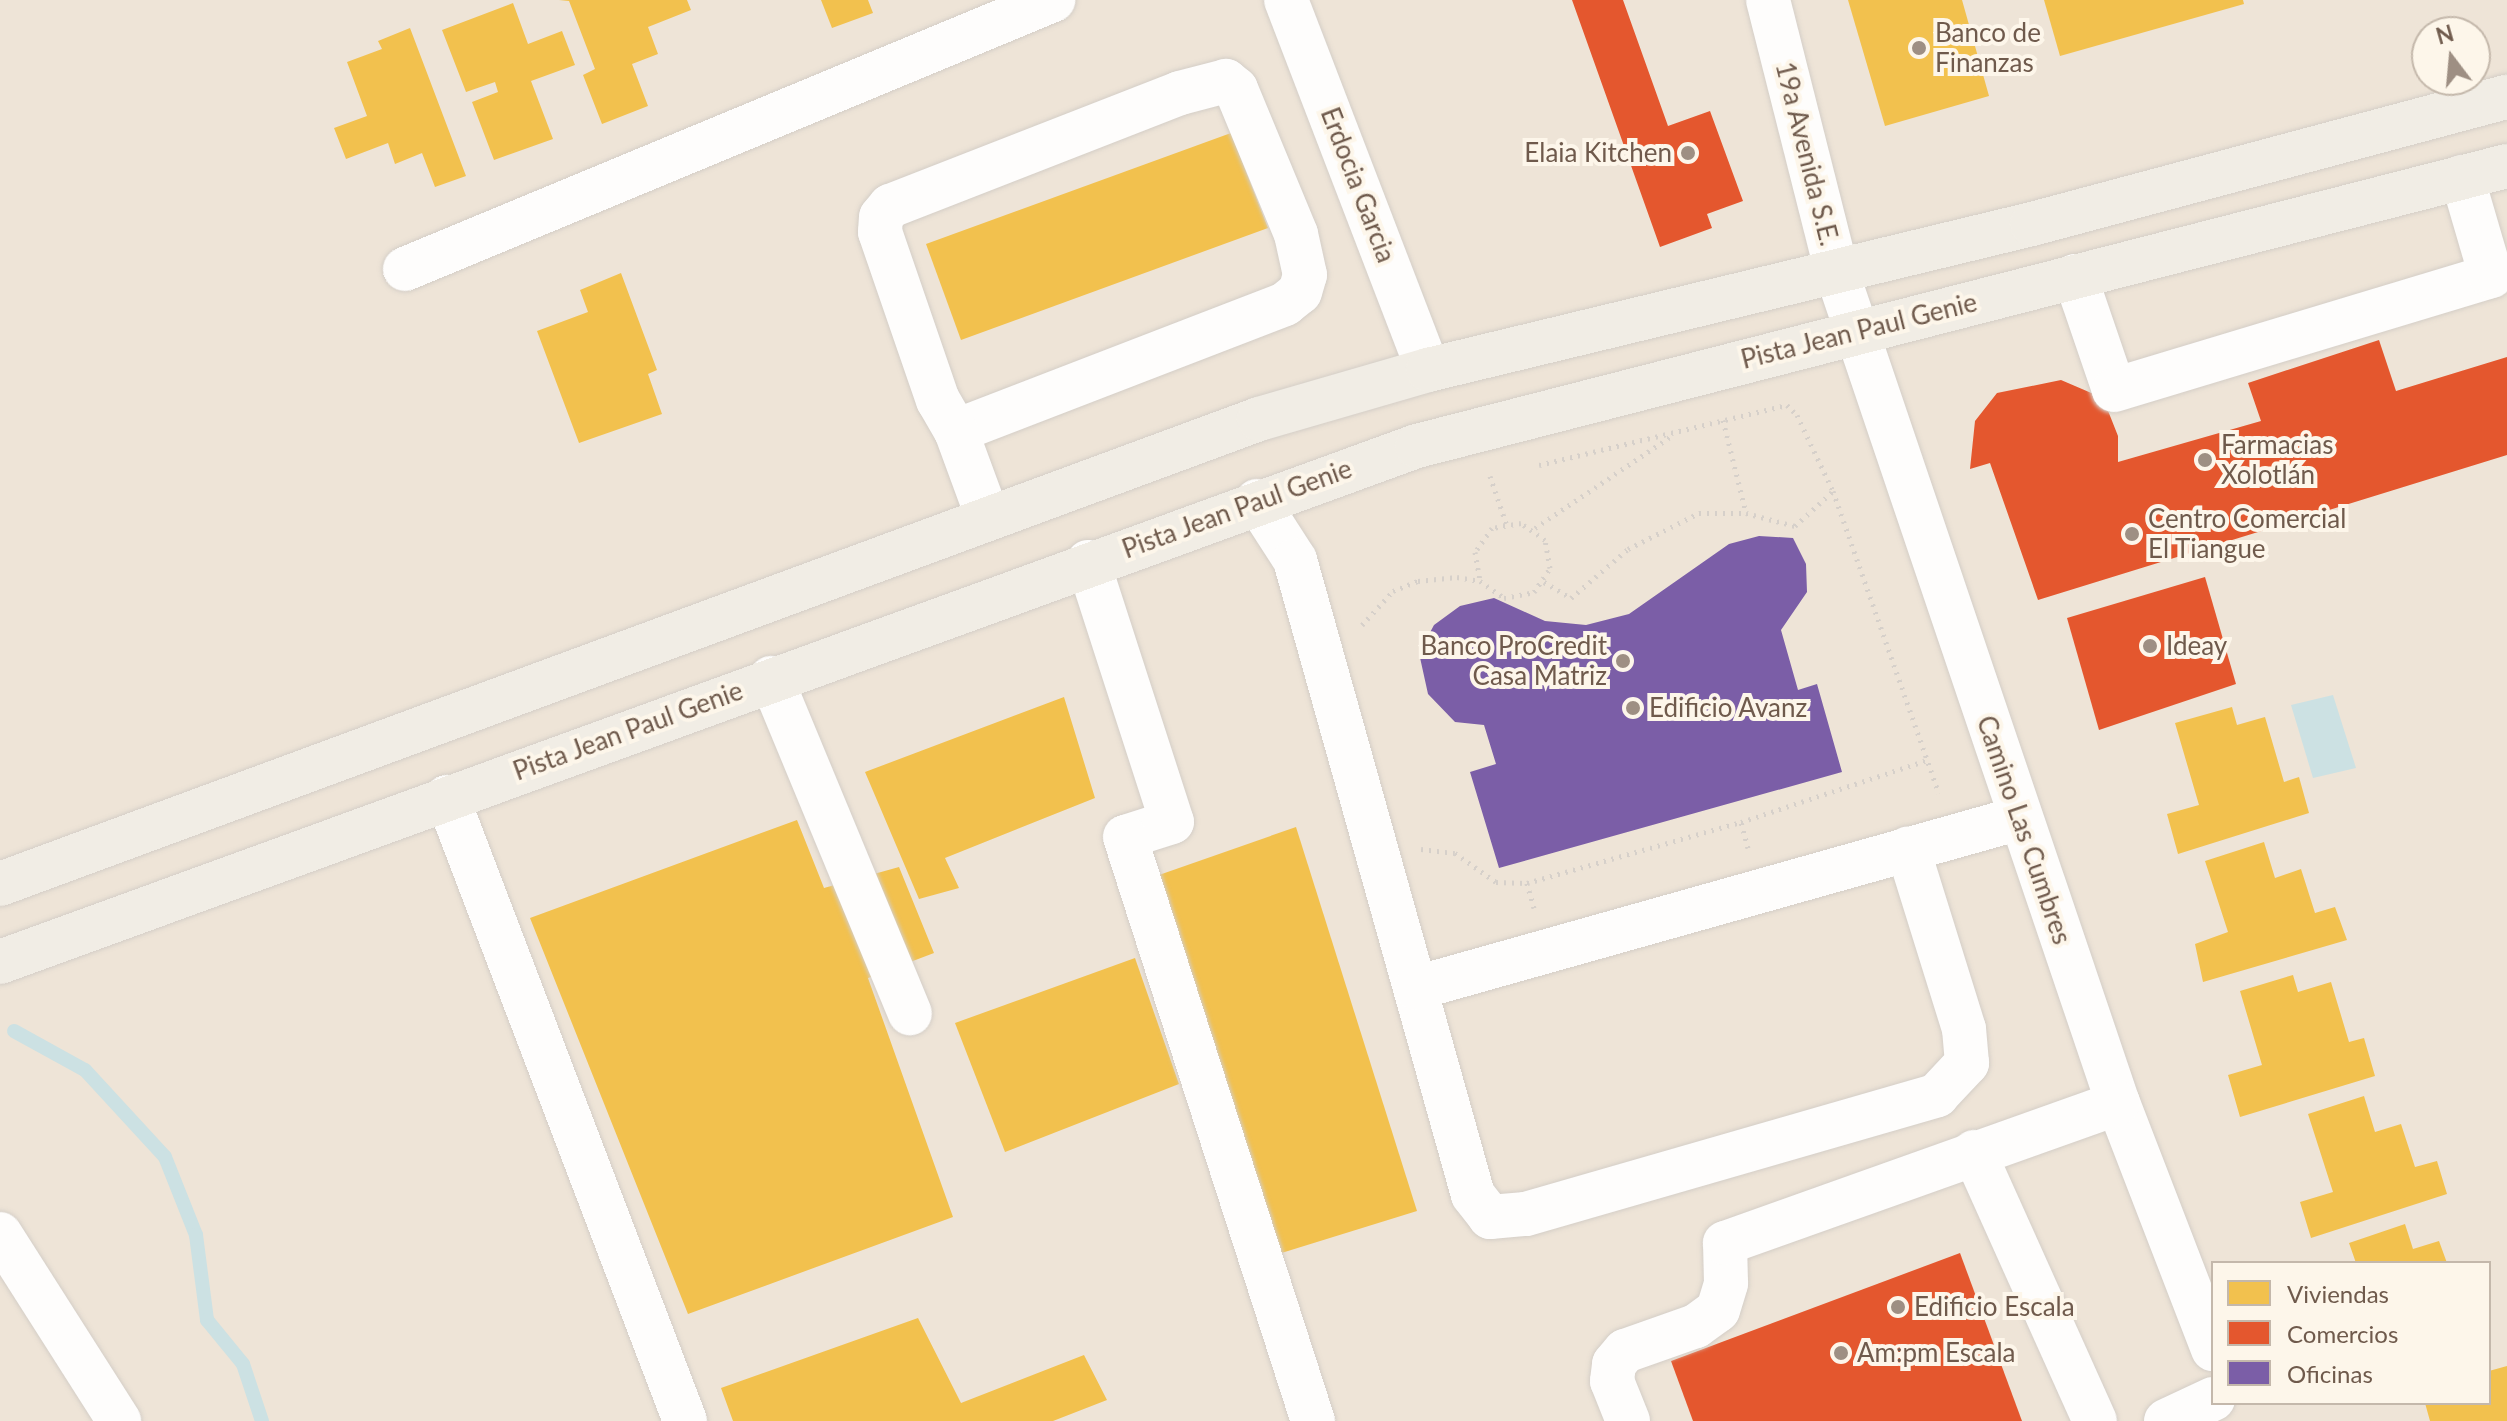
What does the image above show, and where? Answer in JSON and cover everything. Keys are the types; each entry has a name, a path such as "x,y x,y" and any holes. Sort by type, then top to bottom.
{"main road":[{"name":"Pista Jean Paul Genie","path":"0,962 1257,501 2276,159 2507,97"},
{"path":"2368,201 2440,159 2507,138"},
{"path":"1417,446 1514,397 1798,323 1837,301 1866,307 1888,292 2187,207 2276,159"},
{"name":"Pista Jean Paul Genie","path":"0,884 1259,419 1428,370 1848,304 2075,276 2507,166"},
{"path":"0,914 90,878 149,838 213,806"}],"street":[{"path":"405,269 1053,0"},
{"name":"Erdocia Garcia","path":"1286,0 1428,370"},
{"name":"19a Avenida S.E.","path":"1768,0 1848,304"},
{"path":"956,431 1285,304 1300,292 1305,275 1296,234 1236,89 1226,81 1180,93 890,206 881,217 880,232 938,400 956,431 988,518"},
{"path":"2075,276 2114,390 2491,276 2462,177"},
{"name":"Camino Las Cumbres","path":"1848,304 2118,1103 2211,1344"},
{"path":"1257,501 1295,560 1473,1195 1490,1217 1526,1214 1937,1095 1967,1063 1964,1029 1908,849"},
{"path":"1088,562 1172,822 1125,837 1313,1421"},
{"path":"771,678 910,1013"},
{"path":"447,797 685,1421"},
{"path":"1416,988 2020,818"},
{"path":"1628,1421 1612,1381 1614,1364 1625,1351 1696,1326 1718,1310 1726,1283 1725,1243 2118,1103"},
{"path":"1974,1152 2095,1421"},
{"path":"0,1234 119,1421"},
{"path":"2166,1421 2211,1400"}],"path":[{"path":"1535,466 1672,436 1787,405 1797,415 1833,491 1943,807 1908,849"},
{"path":"1723,420 1746,513"},
{"path":"1480,581 1475,552 1492,528 1506,523 1535,528 1672,436"},
{"path":"1475,481 1505,473"},
{"path":"1490,476 1506,523"},
{"path":"1544,582 1571,598 1628,549 1699,513 1746,513 1795,526 1806,521 1833,491"},
{"path":"1358,630 1393,591 1418,581 1457,577 1480,581 1504,598 1534,592 1544,582 1550,553 1535,528"},
{"path":"1378,856 1436,849 1455,853 1496,882 1527,883 1741,822 1927,760"},
{"path":"1741,822 1758,892"},
{"path":"1527,883 1546,952"}],"shaded area":[{"path":"0,0 2507,0 2507,1421 0,1421"},
{"path":"2333,695 2356,768 2313,778 2291,705"}],"building: Viviendas":[{"path":"559,0 687,0 691,10 648,27 658,54 632,64 648,106 602,124 583,75 595,69 569,1"},
{"path":"821,0 868,0 873,13 832,28"},
{"name":"Banco de Finanzas","path":"1848,0 1962,0 1989,96 1885,126"},
{"path":"2044,0 2243,0 2244,4 2060,56"},
{"path":"513,3 528,44 562,31 575,65 531,81 553,139 494,160 472,102 498,92 495,82 466,92 442,30"},
{"path":"410,28 466,176 435,187 422,153 395,164 388,143 346,159 334,128 367,116 347,62 382,49 378,41"},
{"path":"1231,133 1268,228 961,340 926,244"},
{"path":"621,273 657,370 648,374 662,414 579,443 537,331 588,312 580,290"},
{"path":"1064,697 1095,798 945,858 959,888 919,899 865,772"},
{"path":"2232,707 2237,725 2265,717 2284,782 2299,777 2309,813 2178,854 2167,814 2199,805 2175,723"},
{"path":"797,820 824,888 899,867 934,953 868,978 953,1217 688,1314 530,918"},
{"path":"1296,827 1417,1211 1275,1255 1159,875"},
{"path":"2264,842 2275,878 2301,869 2315,913 2335,907 2347,940 2203,982 2195,944 2228,932 2205,861"},
{"path":"1135,958 1179,1084 1005,1152 955,1023"},
{"path":"2293,975 2298,992 2331,982 2349,1042 2364,1038 2375,1076 2240,1117 2228,1075 2262,1065 2240,991"},
{"path":"2364,1096 2375,1132 2401,1124 2415,1167 2437,1161 2447,1194 2311,1238 2300,1202 2333,1192 2308,1114"},
{"path":"2405,1224 2413,1249 2439,1241 2446,1261 2355,1261 2349,1243"},
{"path":"918,1318 961,1403 1084,1355 1107,1400 1053,1421 733,1421 721,1388"},
{"path":"2507,1366 2507,1421 2430,1421 2426,1405 2491,1405 2491,1370"}],"building: Comercios":[{"path":"1572,0 1623,0 1668,126 1710,111 1743,201 1707,214 1712,228 1660,247"},
{"name":"Centro Comercial El Tiangue","path":"2379,340 2396,391 2507,357 2507,455 2038,600 1990,463 1970,469 1975,421 1997,393 2061,380 2103,398 2118,436 2118,462 2261,421 2248,383"},
{"name":"Ideay","path":"2205,577 2236,684 2099,730 2067,618"},
{"name":"Edificio Escala","path":"1960,1253 2022,1421 1693,1421 1671,1361"}],"building: Oficinas":[{"name":"Edificio Avanz","path":"1759,536 1793,538 1806,564 1807,592 1781,630 1798,690 1817,684 1842,772 1499,868 1470,772 1496,764 1484,725 1455,722 1428,694 1419,653 1434,625 1460,606 1494,598 1545,621 1586,625 1629,614 1729,544"}],"waterway":[{"path":"14,1031 85,1070 165,1157 196,1235 207,1320 243,1364 262,1421"}],"place":[{"name":"Banco de Finanzas","path":"1919,48"},
{"name":"Elaia Kitchen","path":"1688,153"},
{"name":"Farmacias Xolotlán","path":"2205,460"},
{"name":"Centro Comercial El Tiangue","path":"2132,534"},
{"name":"Ideay","path":"2150,646"},
{"name":"Banco ProCredit Casa Matriz","path":"1623,661"},
{"name":"Edificio Avanz","path":"1633,708"},
{"name":"Edificio Escala","path":"1898,1307"},
{"name":"Am:pm Escala","path":"1841,1353"}]}
